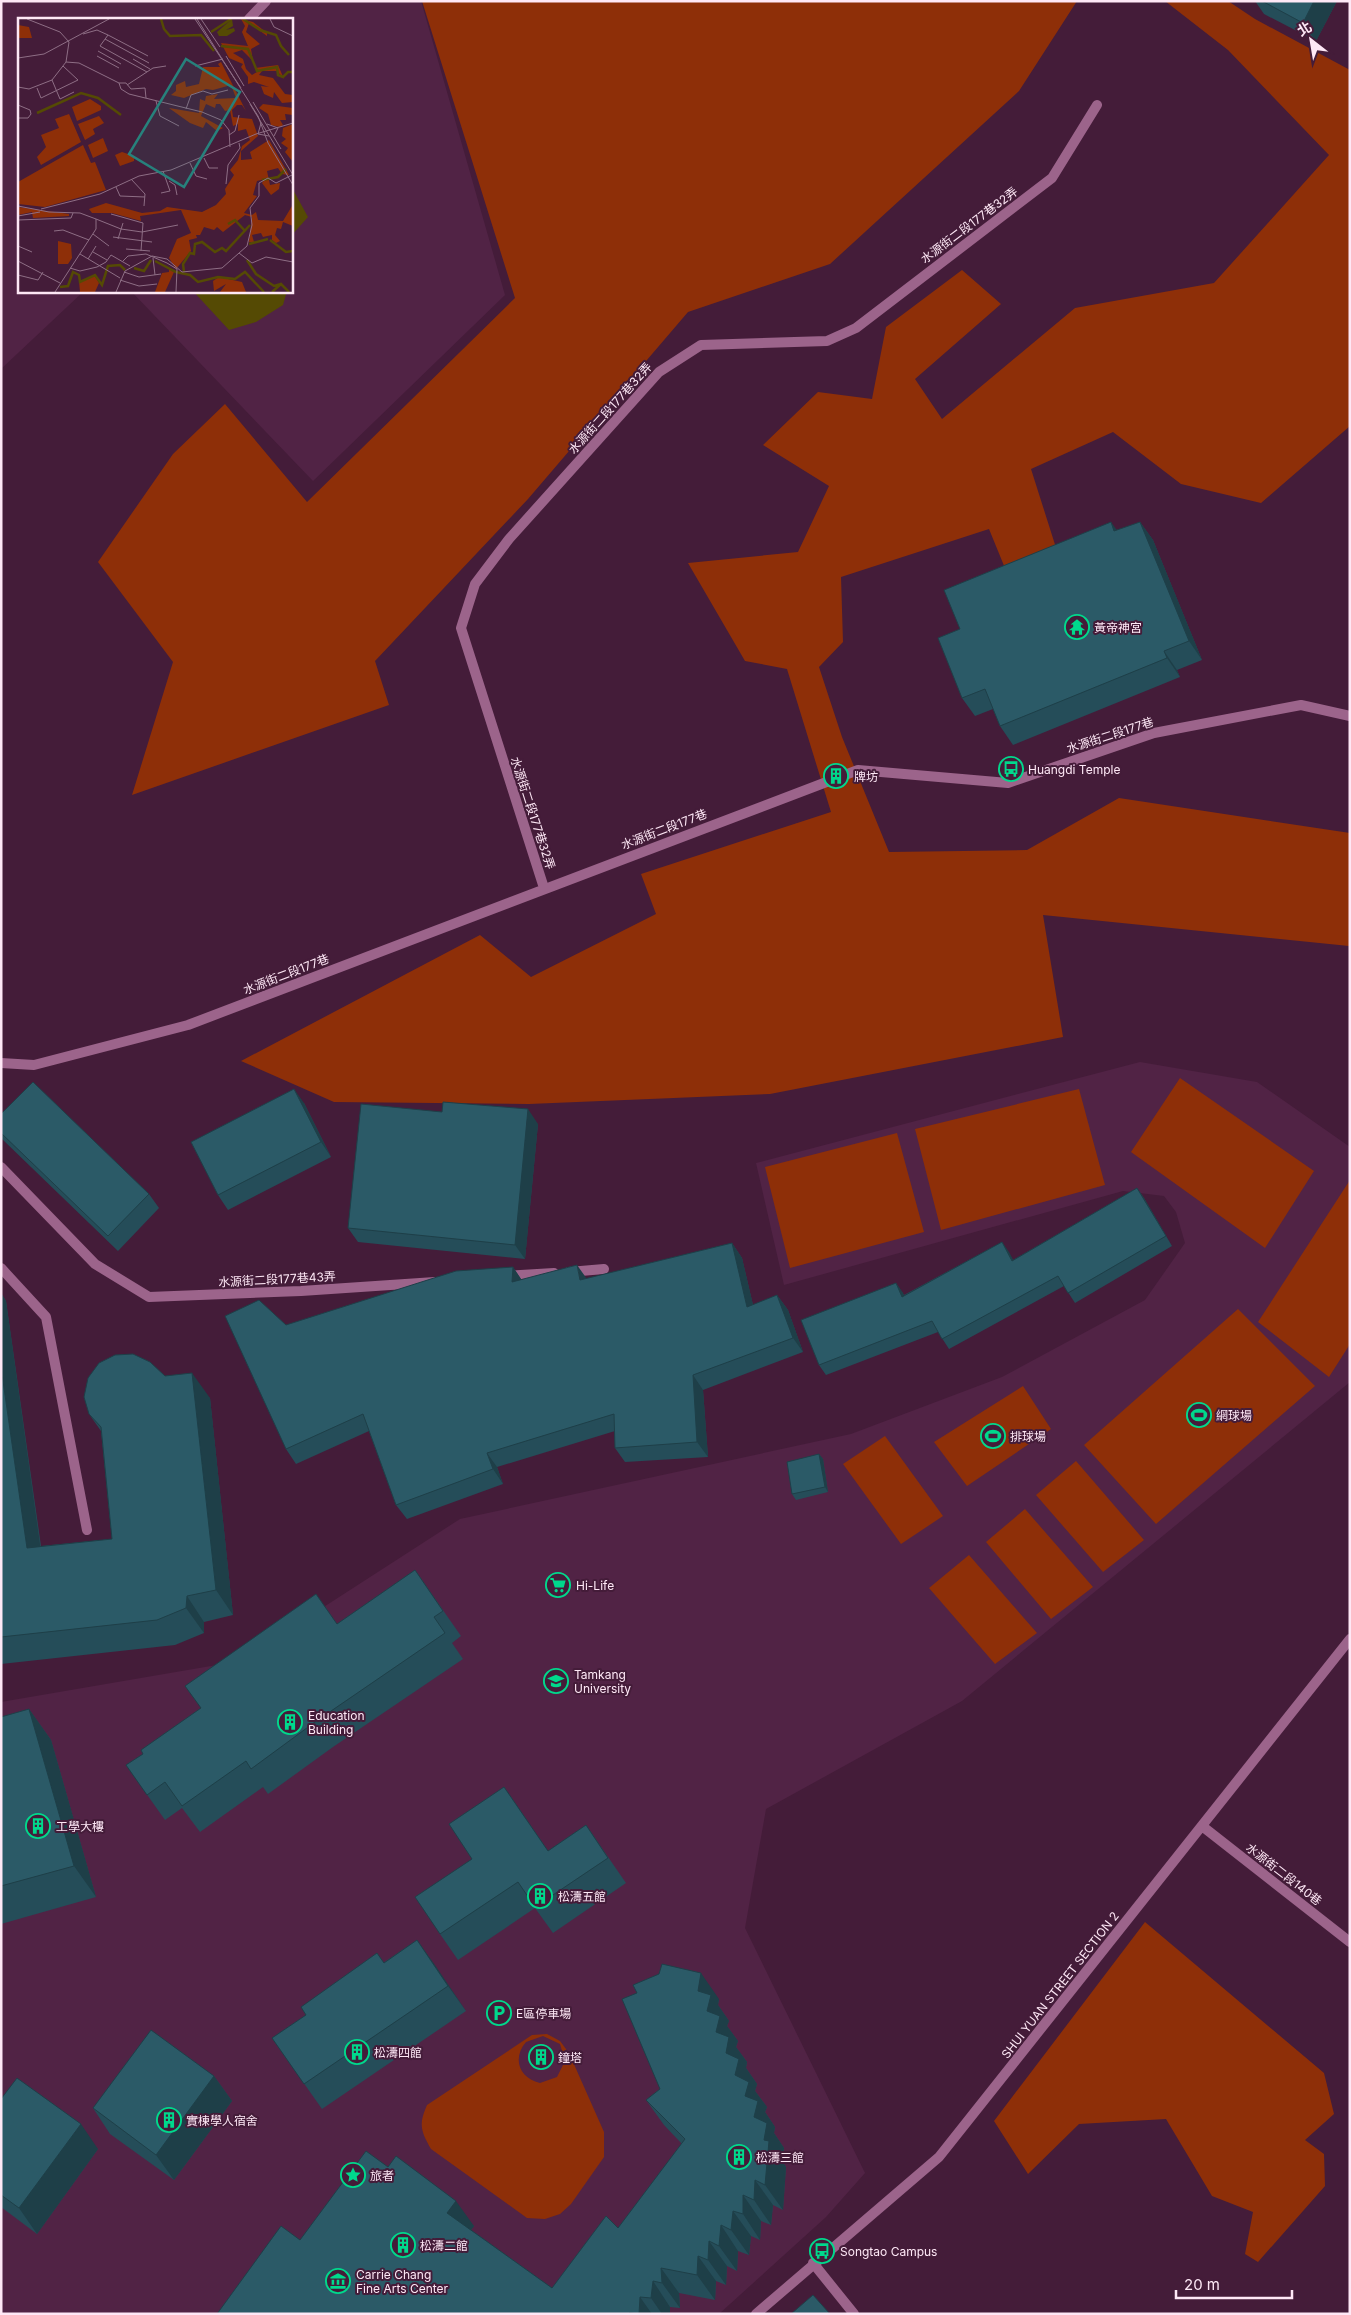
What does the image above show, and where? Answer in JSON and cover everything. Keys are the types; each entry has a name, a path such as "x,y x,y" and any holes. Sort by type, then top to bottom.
{"street":[{"path":"250,18 266,1"},
{"name":"水源街二段177巷32弄","path":"544,888 461,628 475,584 509,539 659,372 701,345 827,341 856,328 1052,178 1097,105"},
{"name":"水源街二段177巷","path":"1,1063 34,1065 188,1025 858,770 1008,783 1154,733 1301,705 1350,716"},
{"name":"水源街二段177巷43弄","path":"1,1167 95,1264 149,1297 302,1291 448,1281"},
{"path":"1,1268 46,1317 87,1530"},
{"path":"496,1277 604,1269"},
{"name":"SHUI YUAN STREET SECTION 2","path":"756,2314 813,2263 939,2157 1350,1639"},
{"name":"水源街二段140巷","path":"1202,1826 1350,1942"},
{"path":"813,2263 854,2314"}],"shaded area":[{"path":"1,1 421,1 505,295 313,481 132,292 292,292 292,18 18,18 18,292 83,292 1,369"},
{"path":"422,1 1077,1 1019,91 830,264 688,312 528,499 375,661 389,705 132,795 173,662 98,562 173,454 225,404 307,502 515,298"},
{"path":"1165,1 1228,1 1255,19 1350,70 1350,426 1261,503 1181,484 1113,432 1031,469 1058,554 1007,573 989,529 841,577 843,642 819,667 842,737 889,852 1027,850 1119,798 1350,833 1349,946 1043,915 1063,1037 770,1094 529,1104 334,1102 241,1061 480,935 531,977 656,914 641,874 831,812 787,669 745,661 688,563 798,552 829,486 763,445 818,392 872,399 886,327 962,270 1001,304 915,379 942,419 1075,308 1214,283 1329,155 1228,50"},
{"path":"292,188 308,217 292,235"},
{"path":"194,292 287,292 283,305 256,322 229,330"},
{"name":"Tamkang University","path":"1140,1062 1257,1082 1350,1147 1350,1382 962,1701 766,1809 745,1928 865,2173 826,2217 719,2314 1,2314 1,1702 240,1661 460,1519 851,1434 1002,1377 1145,1300 1185,1243 1176,1212 1164,1196 1123,1191 784,1285 756,1163"},
{"path":"1180,1078 1314,1171 1265,1248 1131,1152"},
{"path":"1079,1089 1105,1185 941,1230 915,1129"},
{"path":"897,1133 924,1232 790,1268 765,1167"},
{"path":"1350,1180 1350,1344 1329,1377 1258,1322"},
{"name":"網球場","path":"1238,1309 1315,1386 1156,1524 1084,1445"},
{"name":"排球場","path":"1023,1386 1051,1429 967,1486 934,1442"},
{"path":"885,1436 943,1516 901,1544 843,1464"},
{"name":"排球場","path":"1076,1461 1144,1540 1103,1572 1036,1495"},
{"path":"1025,1509 1093,1587 1051,1619 986,1542"},
{"path":"969,1555 1037,1633 995,1664 929,1588"},
{"path":"1145,1922 1324,2073 1334,2114 1305,2140 1324,2154 1325,2186 1258,2262 1245,2254 1253,2212 1212,2196 1166,2119 1079,2124 1028,2174 994,2121"},
{"path":"547,2034 560,2041 569,2053 604,2132 604,2157 571,2204 560,2214 545,2219 527,2218 431,2149 422,2127 427,2105 532,2035","holes":["543,2036 560,2044 565,2061 557,2077 540,2083 527,2077 520,2067 519,2061 519,2054 526,2042"]}],"building":[{"path":"1262,1 1314,1 1303,23"},
{"name":"黃帝神宮","path":"1111,522 1114,531 1140,522 1189,641 1164,651 1167,658 1000,726 985,689 962,698 938,638 960,629 944,590"},
{"path":"33,1082 149,1194 108,1236 1,1133 1,1114"},
{"path":"294,1089 321,1142 218,1195 191,1142"},
{"path":"443,1102 528,1109 515,1245 348,1228 361,1104 442,1112"},
{"path":"1137,1188 1166,1236 1068,1293 1058,1276 942,1339 932,1321 819,1365 801,1320 896,1283 902,1297 1002,1242 1012,1261"},
{"path":"732,1243 747,1307 777,1295 793,1338 693,1375 697,1442 615,1448 614,1414 487,1453 493,1469 396,1505 363,1414 286,1449 225,1316 259,1300 286,1325 456,1271 513,1267 512,1282 577,1265 580,1280"},
{"path":"133,1354 150,1362 165,1376 192,1373 216,1590 187,1596 186,1608 157,1620 1,1637 1,1367 27,1548 112,1539 101,1427 89,1414 84,1397 88,1378 99,1363 115,1355"},
{"path":"819,1454 825,1487 792,1494 787,1462"},
{"name":"Education Building","path":"415,1570 443,1611 434,1617 445,1633 315,1722 251,1769 246,1761 182,1806 165,1782 147,1795 126,1765 143,1754 141,1750 201,1708 185,1686 316,1594 337,1624"},
{"path":"29,1709 74,1866 1,1886 1,1717"},
{"path":"504,1787 548,1851 586,1825 608,1858 535,1907 518,1882 440,1934 415,1897 472,1859 449,1824"},
{"path":"417,1940 448,1986 304,2084 272,2038 306,2015 301,2007 377,1953 384,1963"},
{"path":"662,1964 701,1973 698,1991 711,1995 707,2011 720,2016 716,2032 729,2037 726,2053 739,2059 735,2075 749,2082 745,2096 758,2101 754,2117 767,2123 764,2140 769,2141 765,2185 755,2180 754,2200 743,2195 743,2214 733,2211 731,2230 721,2225 719,2246 709,2241 708,2260 698,2256 697,2275 661,2268 662,2283 653,2281 651,2298 640,2297 639,2314 217,2314 281,2226 300,2240 366,2151 388,2167 396,2156 456,2201 447,2213 552,2288 606,2216 618,2228 685,2139 646,2100 660,2089 622,1999 637,1993 633,1985 659,1974"},
{"path":"151,2030 214,2076 156,2155 93,2108"},
{"path":"17,2078 81,2124 19,2208 1,2195 1,2099"},
{"path":"813,2295 830,2314 791,2314"}],"place":[{"name":"黃帝神宮","path":"1077,627"},
{"name":"Huangdi Temple","path":"1011,769"},
{"name":"牌坊","path":"836,776"},
{"name":"網球場","path":"1199,1415"},
{"name":"排球場","path":"993,1436"},
{"name":"Hi-Life","path":"558,1585"},
{"name":"Tamkang University","path":"556,1681"},
{"name":"Education Building","path":"290,1722"},
{"name":"工學大樓","path":"38,1826"},
{"name":"松濤五館","path":"540,1896"},
{"name":"E區停車場","path":"499,2013"},
{"name":"松濤四館","path":"357,2052"},
{"name":"鐘塔","path":"541,2057"},
{"name":"實棟學人宿舍","path":"169,2120"},
{"name":"松濤三館","path":"739,2157"},
{"name":"旅者","path":"353,2175"},
{"name":"松濤二館","path":"403,2245"},
{"name":"Songtao Campus","path":"822,2251"},
{"name":"Carrie Chang Fine Arts Center","path":"338,2281"}]}
